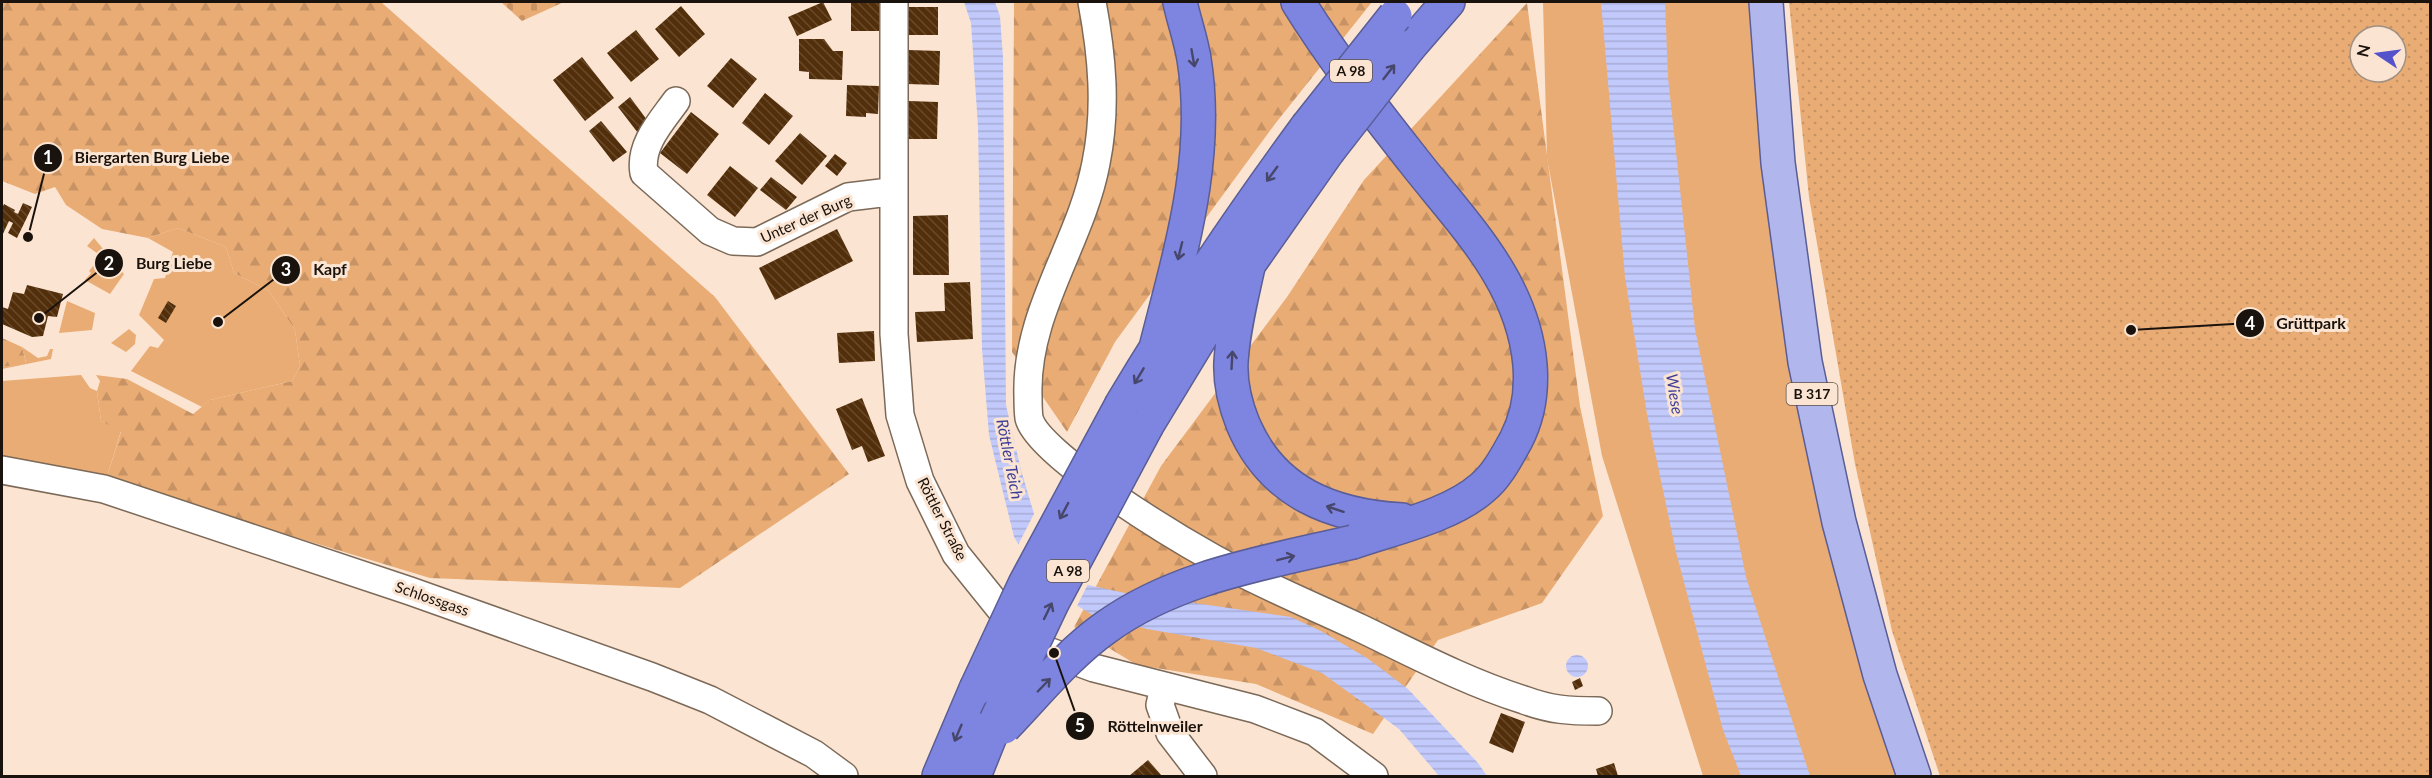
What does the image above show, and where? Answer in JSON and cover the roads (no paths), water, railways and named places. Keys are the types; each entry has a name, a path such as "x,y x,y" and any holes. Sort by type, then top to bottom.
{"highway":[{"path":"1156,348 1191,209 1196,166 1198,122 1194,60 1180,2"},
{"path":"996,730 1105,628 1143,605 1185,585 1353,542 1442,513 1483,488 1505,459 1525,421 1531,381 1528,341 1517,306 1494,263 1354,81 1298,2"},
{"name":"A 98","path":"939,777 976,689 1025,584 1122,404 1236,224 1409,47 1448,2"},
{"name":"A 98","path":"974,777 1057,593 1147,425 1249,262 1317,139 1401,8"},
{"path":"1249,262 1231,363 1232,387 1237,410 1250,440 1283,481 1308,498 1333,509 1372,518 1413,521"}],"main road":[{"name":"B 317","path":"1766,2 1778,163 1804,362 1839,522 1880,675 1914,777"}],"street":[{"name":"Röttler Straße","path":"894,2 894,334 900,415 920,481 956,554 1010,621 1037,647 1094,668 1255,709 1315,732 1374,777"},
{"path":"1092,2 1100,45 1103,98 1096,164 1077,224 1034,338 1027,370 1029,420 1055,453 1070,465 1121,501 1213,558 1476,684 1561,711 1598,711"},
{"name":"Unter der Burg","path":"676,101 650,137 642,164 644,172 710,231 733,241 757,242 848,197 893,194"},
{"name":"Schlossgass","path":"2,470 104,489 410,591 701,696 814,754 843,777"},
{"path":"1164,687 1160,705 1170,733 1203,777"}],"water":[{"name":"Röttler Teich","path":"964,2 995,2 1000,16 1003,57 1006,405 1021,470 1037,524 1053,551 1088,585 1125,593 1291,617 1321,631 1367,658 1408,689 1478,763 1487,776 1439,776 1399,729 1322,673 1256,648 1147,629 1091,614 1043,585 1014,537 989,435 982,349 978,127 971,23"},
{"name":"Wiese","path":"1601,2 1665,2 1668,77 1695,329 1746,577 1810,776 1741,776 1723,730 1676,552 1647,414 1625,277"},
{"path":"1577,655 1585,658 1588,666 1585,674 1577,677 1569,674 1566,666 1569,658"}],"place":[{"name":"Biergarten Burg Liebe","path":"28,237"},
{"name":"Burg Liebe","path":"39,318"},
{"name":"Kapf","path":"218,322"},
{"name":"Grüttpark","path":"2131,330"},
{"name":"Röttelnweiler","path":"1054,653"}]}
